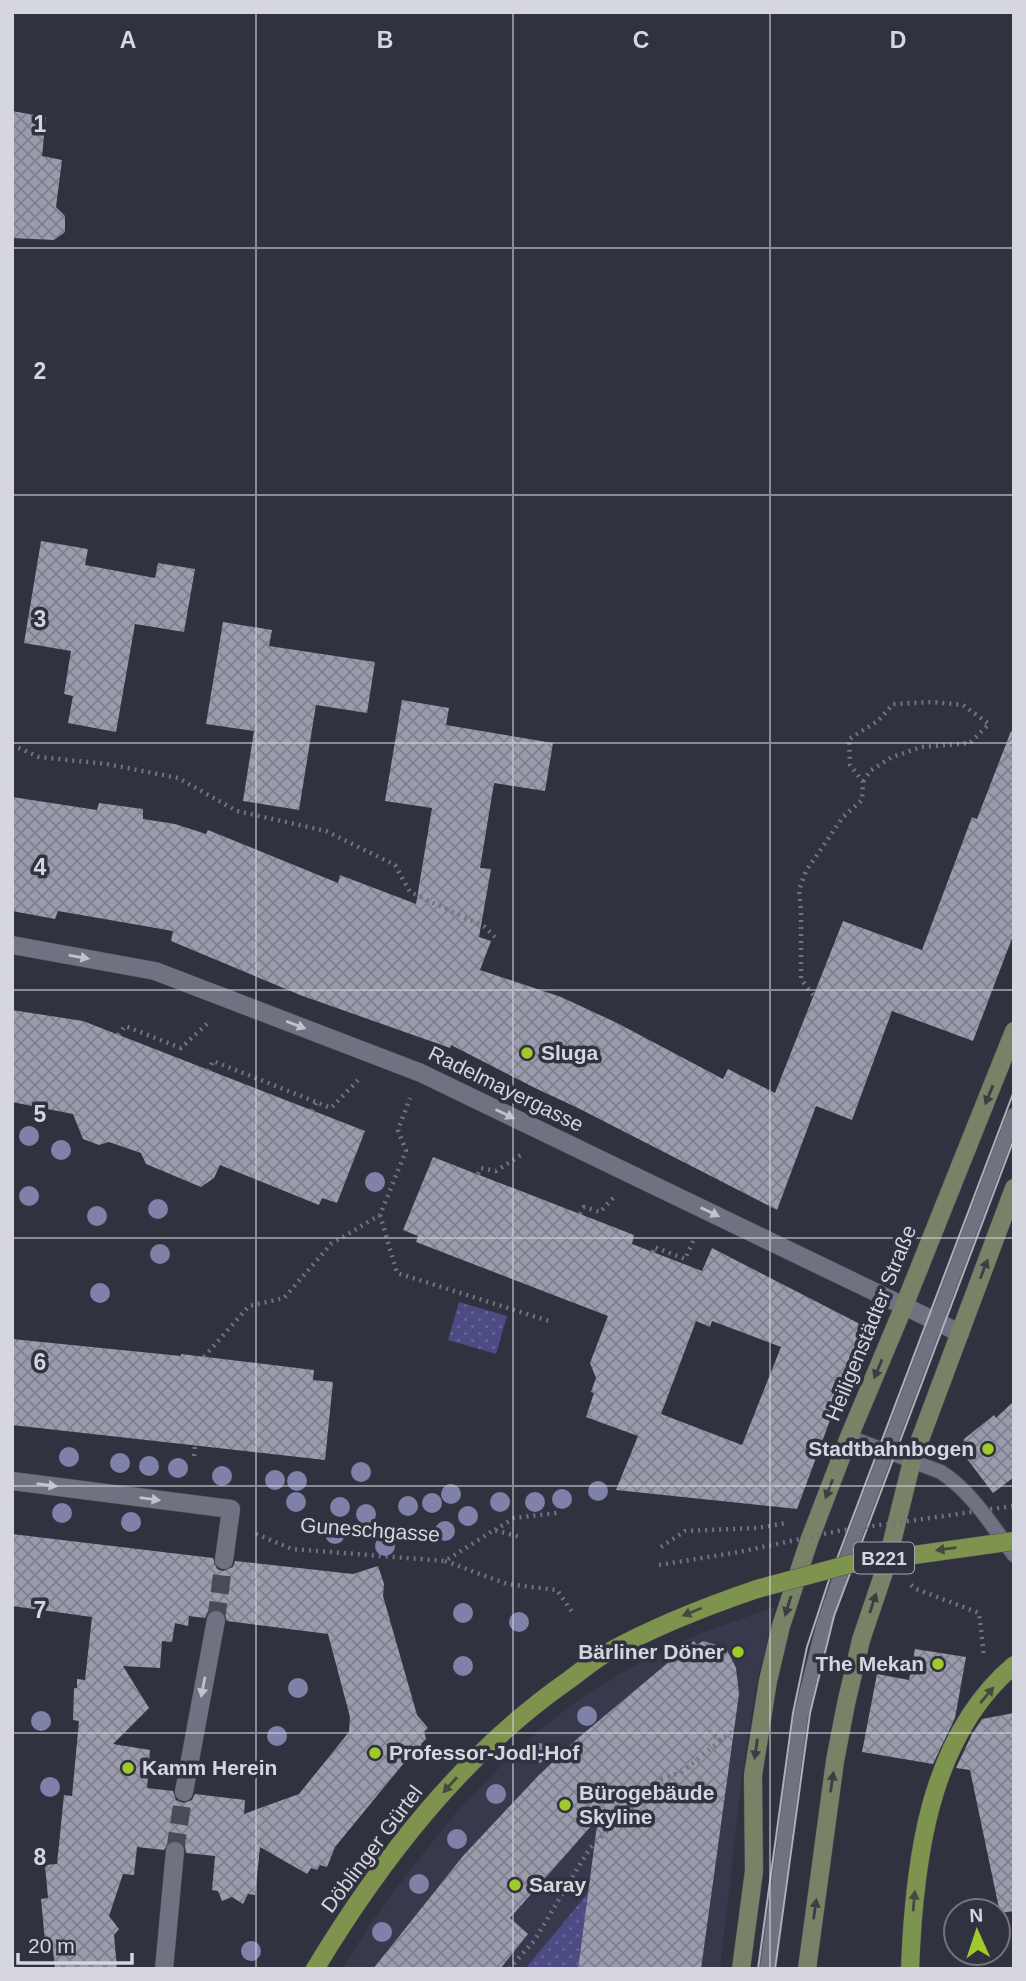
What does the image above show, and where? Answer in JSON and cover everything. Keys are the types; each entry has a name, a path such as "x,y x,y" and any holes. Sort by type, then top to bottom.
{"main road":[{"name":"Heiligenstädter Straße","path":"741,1969 754,1871 753,1774 768,1681 781,1626 849,1437 1014,1031"},
{"path":"807,1969 835,1761 845,1704 861,1640 886,1566 912,1461 1014,1188"},
{"name":"Döblinger Gürtel","path":"315,1969 386,1863 466,1767 509,1726 602,1656 685,1615 757,1589 850,1564 1014,1541"},
{"path":"910,1969 914,1894 932,1802 946,1762 964,1728 981,1700 1014,1665"}],"street":[{"name":"Radelmayergasse","path":"12,945 155,971 421,1073 960,1332"},
{"path":"12,1481 231,1509 224,1560"},
{"path":"184,1792 216,1620"},
{"path":"164,1969 175,1851"}],"lane":[{"path":"767,1969 801,1715 824,1623 1014,1115"},
{"path":"849,1437 941,1472 955,1480 1014,1555"}],"path":[{"path":"813,995 801,979 799,890 806,871 843,817 862,800 863,782 870,771 892,757 922,747 970,743 989,724 963,705 933,702 893,704 878,721 849,739 850,765 863,782"},
{"path":"12,744 39,757 107,764 178,778 237,811 326,831 395,864 410,892 485,927 495,936"},
{"path":"118,1035 125,1026 181,1048 211,1020"},
{"path":"208,1070 213,1061 331,1108 360,1078"},
{"path":"204,1357 249,1306 284,1298 331,1244 380,1215 406,1151 398,1130 410,1097"},
{"path":"312,1111 316,1103"},
{"path":"478,1174 481,1168 496,1171 525,1152"},
{"path":"580,1214 584,1207 600,1212 614,1196"},
{"path":"380,1215 397,1273 549,1321"},
{"path":"653,1252 654,1247 685,1259 695,1236"},
{"path":"194,1456 195,1445"},
{"path":"659,1565 739,1552 838,1531 1014,1506"},
{"name":"Guneschgasse","path":"231,1509 254,1534 292,1549 445,1561 514,1518 557,1513"},
{"path":"661,1547 685,1531 757,1528 798,1521"},
{"path":"494,1530 520,1537"},
{"path":"445,1561 507,1584 557,1590 572,1612"},
{"path":"909,1582 916,1589 979,1613 985,1665"},
{"path":"718,1743 709,1731 720,1740 737,1722"},
{"path":"509,1969 534,1941 590,1848 661,1779 682,1772 735,1729"}],"shaded area":[{"path":"459,1302 507,1316 496,1354 448,1340"},
{"name":"Bürogebäude Skyline","path":"775,1607 757,1681 743,1769 720,1969 342,1969 370,1924 455,1814 512,1754 543,1727 581,1698 660,1652 701,1633"},
{"path":"588,1893 578,1969 525,1969"}],"building":[{"path":"12,111 46,117 42,156 62,160 56,207 65,216 65,232 54,240 12,238"},
{"path":"41,541 88,549 85,565 155,578 158,563 195,569 184,632 135,624 116,732 68,723 73,696 64,694 71,651 24,643"},
{"path":"223,622 272,630 269,646 375,662 367,713 316,705 299,810 243,801 254,731 206,724"},
{"path":"402,700 449,708 446,725 553,743 545,791 494,783 480,868 491,869 479,937 491,941 480,970 561,997 723,1079 728,1069 775,1093 843,921 922,950 972,817 977,819 1011,731 1014,732 1014,933 973,1041 892,1011 852,1120 816,1106 777,1210 451,1045 450,1048 300,995 171,941 173,931 58,911 55,919 12,911 12,797 97,810 99,803 143,809 143,819 175,824 206,834 208,830 338,883 340,875 416,904 432,808 385,801"},
{"path":"12,1010 83,1021 365,1131 337,1203 322,1198 319,1205 220,1165 214,1178 201,1187 146,1164 141,1153 109,1142 99,1145 83,1139 73,1114 12,1102"},
{"path":"433,1157 634,1235 632,1244 702,1271 712,1248 858,1323 862,1334 797,1509 616,1490 638,1436 586,1417 596,1378 590,1363 608,1316 416,1242 418,1236 403,1230","holes":["696,1321 710,1327 712,1321 781,1347 742,1445 661,1414"]},
{"path":"12,1339 181,1354 314,1370 313,1380 333,1382 325,1460 12,1425"},
{"name":"Stadtbahnbogen","path":"1014,1401 1014,1477 993,1493 961,1451 964,1439 994,1415 996,1418"},
{"name":"Professor-Jodl-Hof","path":"12,1534 213,1558 217,1569 223,1571 233,1567 235,1561 353,1574 378,1566 384,1584 383,1596 417,1715 428,1728 424,1732 426,1739 421,1744 422,1750 408,1758 335,1847 327,1867 320,1865 317,1870 311,1868 307,1874 260,1847 255,1895 248,1894 243,1904 232,1897 222,1901 218,1891 212,1890 215,1856 186,1853 185,1846 177,1840 170,1841 164,1850 137,1847 134,1875 123,1874 109,1916 119,1929 114,1935 117,1969 55,1969 52,1940 45,1941 41,1899 48,1898 45,1865 57,1864 64,1795 72,1796 79,1721 73,1720 74,1688 77,1688 77,1679 85,1680 92,1617 12,1606","holes":["217,1609 224,1612 227,1621 328,1634 350,1717 349,1732 299,1794 244,1814 245,1800 195,1794 192,1800 183,1803 176,1800 173,1791 147,1788 150,1750 113,1744 149,1708 123,1666 160,1668 162,1641 172,1642 175,1623 188,1626 189,1616 205,1618 208,1612"]},
{"name":"Bürogebäude Skyline","path":"694,1641 697,1645 703,1641 726,1648 736,1668 739,1694 701,1969 578,1969 598,1818 510,1918 528,1934 500,1969 373,1969 463,1856 538,1776 577,1739"},
{"path":"915,1649 966,1657 955,1718 933,1764 862,1752 877,1674 909,1680"},
{"path":"1014,1713 1014,1911 1012,1897 997,1897 970,1770 956,1768 982,1719"}],"tunnel":[{"path":"216,1620 224,1560"},
{"path":"175,1851 184,1792"}],"tram line":[{"path":"758,1969 793,1713 807,1647 829,1580 1014,1091"},
{"path":"775,1969 810,1713 834,1616 1014,1139"}],"place":[{"name":"Sluga","path":"527,1053"},
{"name":"Stadtbahnbogen","path":"988,1449"},
{"name":"Bärliner Döner","path":"738,1652"},
{"name":"The Mekan","path":"938,1664"},
{"name":"Professor-Jodl-Hof","path":"375,1753"},
{"name":"Kamm Herein","path":"128,1768"},
{"name":"Bürogebäude Skyline","path":"565,1805"},
{"name":"Saray","path":"515,1885"}]}
